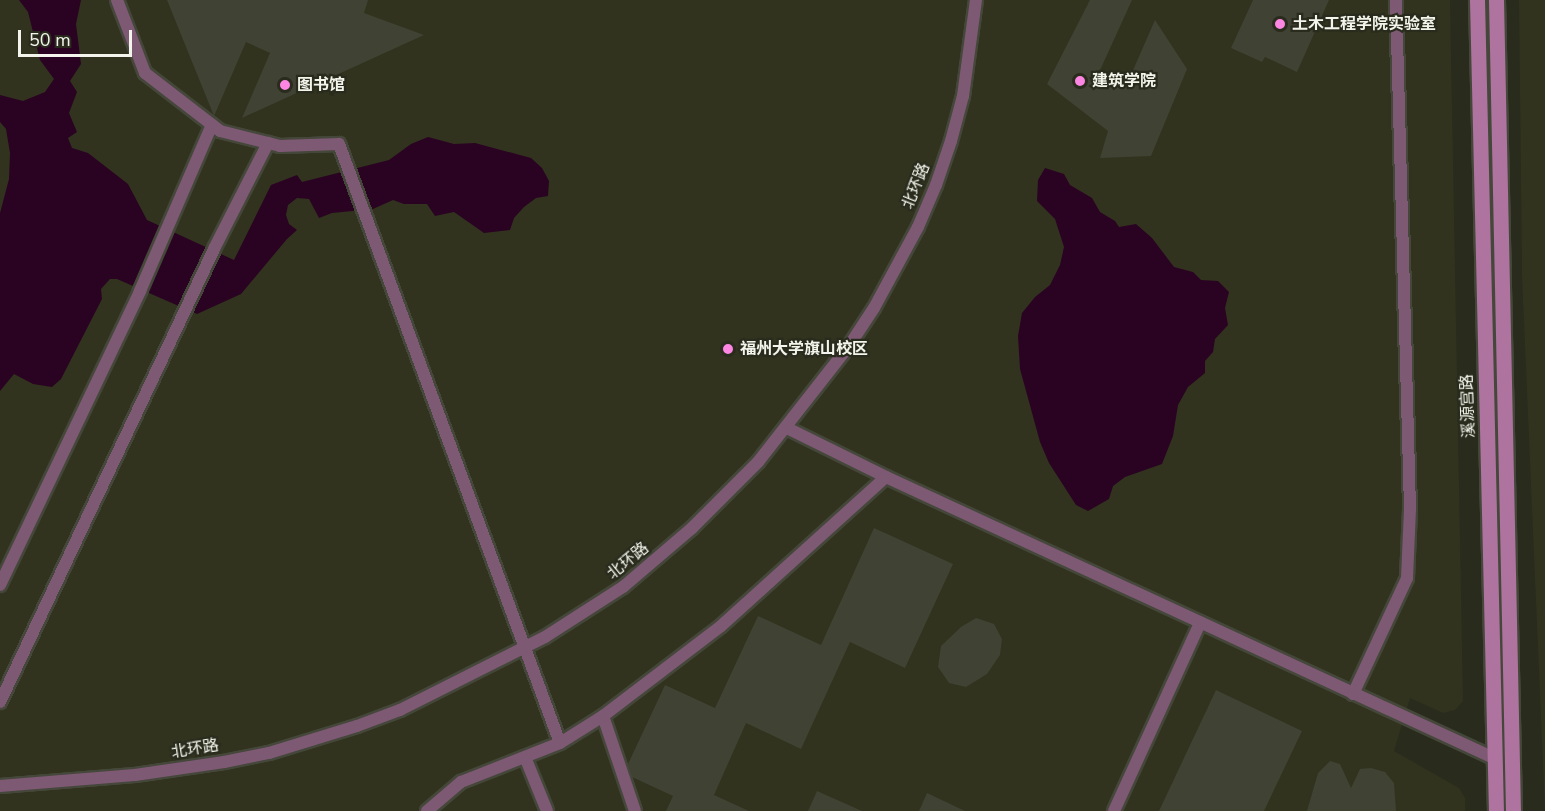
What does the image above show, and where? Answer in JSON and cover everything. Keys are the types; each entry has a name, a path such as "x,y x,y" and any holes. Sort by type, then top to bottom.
{"main road":[{"name":"溪源宫路","path":"1477,0 1496,811"},
{"path":"1496,0 1513,811"}],"street":[{"path":"117,0 145,73 220,131 280,146 339,144 523,649 560,743"},
{"name":"北环路","path":"0,786 135,775 269,753 357,726 400,710 523,649 584,614 658,558 726,495 787,428 849,346 874,308 903,256 936,185 963,96 976,0"},
{"path":"1353,694 1407,578 1410,508 1396,0"},
{"path":"0,585 140,291 212,125"},
{"path":"0,702 214,249 268,143"},
{"path":"787,428 886,477 1496,759"},
{"path":"427,811 461,782 560,743 603,716 721,626 886,477"},
{"path":"1114,811 1200,623"},
{"path":"603,716 635,811"},
{"path":"525,757 547,811"}],"shaded area":[{"name":"福州大学旗山校区","path":"0,0 1450,0 1463,701 1455,710 1443,713 1410,698 1394,751 1459,788 1465,798 1465,811 0,811"},
{"path":"19,0 81,0 76,24 81,64 70,81 77,92 69,113 77,132 68,138 72,148 88,153 128,184 147,220 234,260 271,185 297,175 302,182 389,160 411,144 428,137 454,144 475,143 531,158 542,168 549,181 548,196 536,198 524,207 514,218 510,230 484,233 454,212 435,216 427,204 404,204 393,200 373,209 332,213 319,218 309,199 297,198 288,205 286,215 289,224 297,230 241,294 197,314 117,279 110,279 101,289 102,299 61,379 52,387 33,384 14,374 0,391 0,213 9,179 10,153 6,129 0,122 0,95 23,101 45,92 54,79 40,60 28,12"},
{"path":"1519,0 1545,0 1545,811 1522,275"},
{"path":"1045,168 1064,174 1070,185 1092,198 1100,212 1115,221 1119,227 1136,224 1152,238 1174,267 1193,272 1201,280 1218,281 1229,292 1225,308 1228,325 1215,339 1213,352 1205,361 1205,373 1188,387 1178,405 1173,436 1162,464 1125,477 1113,486 1109,499 1088,511 1076,505 1049,463 1040,442 1020,369 1018,336 1022,313 1035,297 1050,285 1060,265 1064,247 1055,219 1037,201 1038,180"}],"building":[{"name":"图书馆","path":"167,0 368,0 364,13 424,35 242,118 270,53 246,42 214,116"},
{"name":"建筑学院","path":"1090,0 1132,0 1096,79 1127,84 1155,20 1187,69 1151,156 1100,158 1108,131 1047,84"},
{"name":"土木工程学院实验室","path":"1253,0 1329,0 1297,72 1265,57 1262,62 1231,48"},
{"path":"874,528 953,564 905,668 850,642 801,749 746,723 714,795 749,811 666,811 673,796 632,777 628,764 665,685 715,708 758,616 821,645"},
{"path":"976,618 994,624 1002,639 1000,655 987,674 966,687 949,683 938,667 941,646 961,627"},
{"path":"1216,690 1302,731 1264,811 1159,811"},
{"path":"1330,761 1340,764 1351,788 1360,769 1371,768 1385,772 1394,783 1396,811 1307,811 1318,773"},
{"path":"817,791 862,811 808,811"},
{"path":"927,793 965,811 919,811"}],"place":[{"name":"土木工程学院实验室","path":"1280,24"},
{"name":"建筑学院","path":"1080,81"},
{"name":"图书馆","path":"285,85"},
{"name":"福州大学旗山校区","path":"728,349"}]}
